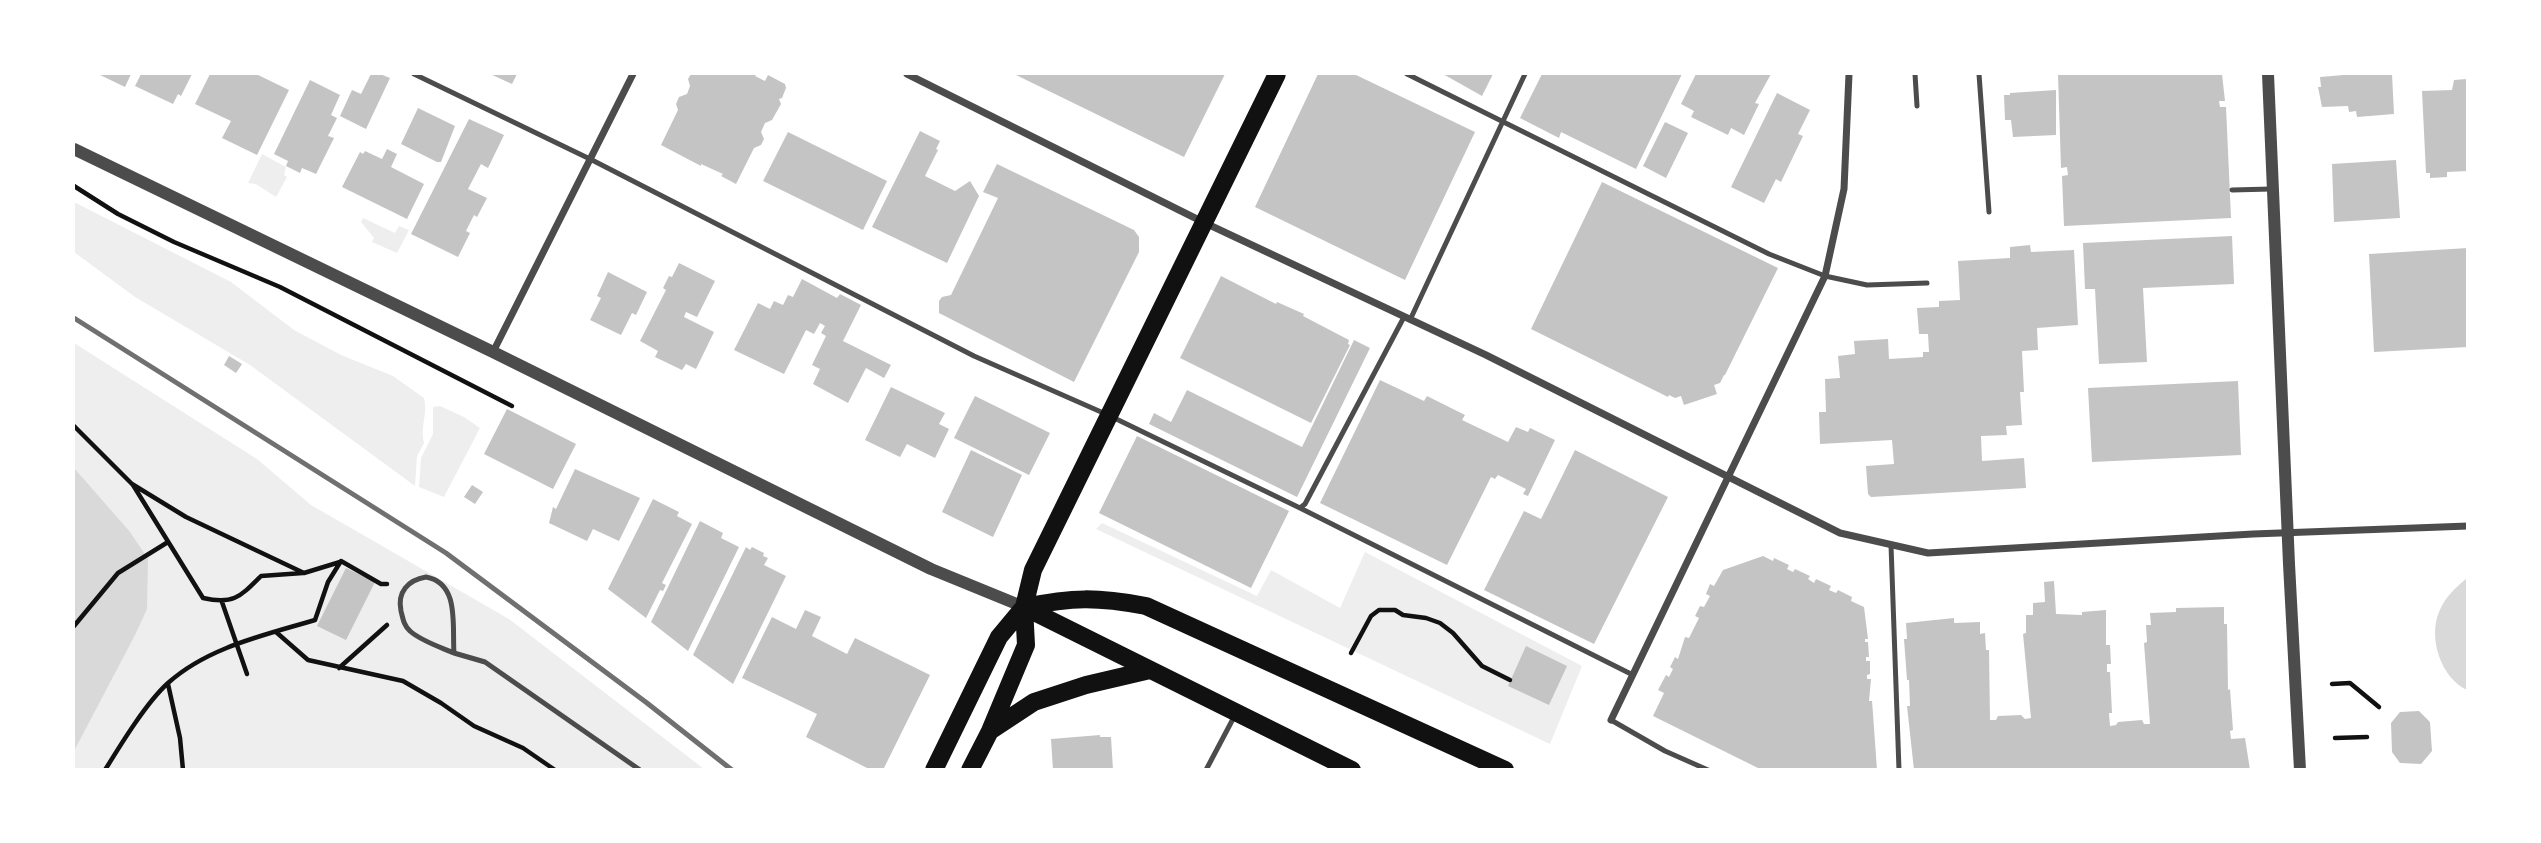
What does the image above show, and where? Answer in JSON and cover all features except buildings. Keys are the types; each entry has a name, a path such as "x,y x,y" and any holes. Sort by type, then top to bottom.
{"main road":[{"path":"970,769 990,731 1026,645 1024,607 1032,570 1277,74"},
{"path":"934,769 999,637 1024,607 1063,599 1104,598 1146,606 1505,769"},
{"path":"1024,607 1352,769"},
{"path":"990,731 1034,702 1086,685 1150,670"}],"street":[{"path":"493,352 633,74"},
{"path":"907,74 1203,222 1486,355 1840,533 1928,553 2253,534 2468,526"},
{"path":"1611,720 1825,276 1844,190 1849,74"},
{"path":"2268,74 2300,769"},
{"path":"74,149 493,352 931,569 1024,607"}],"lane":[{"path":"414,74 592,160 974,356 1108,415 1633,675"},
{"path":"1407,74 1769,254 1825,276 1867,285 1927,283"},
{"path":"1300,508 1305,504 1407,319 1525,74"},
{"path":"1915,74 1917,106"},
{"path":"1979,74 1989,212"},
{"path":"2232,190 2273,189"},
{"path":"1891,545 1899,769"},
{"path":"454,653 451,598 448,590 435,579 426,577 409,583 400,597 403,622 410,631 454,653 485,662 640,769"},
{"path":"1206,769 1237,712"},
{"path":"1611,720 1665,751 1708,769"}],"path":[{"path":"74,186 118,214 174,242 280,288 512,406"},
{"path":"74,426 132,484 203,598 222,602 242,594 261,576 304,573 341,561 381,584 409,583"},
{"path":"132,484 186,517 304,573"},
{"path":"74,626 118,573 168,541"},
{"path":"105,769 128,733 168,684 212,653 315,620 328,583 341,561"},
{"path":"222,602 247,674"},
{"path":"1351,653 1371,616 1379,610 1395,610 1403,615 1440,623 1453,633 1482,666 1510,680"},
{"path":"339,668 401,613"},
{"path":"275,632 309,660 402,681 474,726 523,748 555,769"},
{"path":"168,684 180,738 183,769"},
{"path":"2332,684 2350,684 2379,707"},
{"path":"2335,738 2367,737"}],"shaded area":[{"path":"262,154 286,167 284,175 287,177 276,197 256,184 248,183"},
{"path":"74,202 231,282 294,330 341,355 393,376 424,398 424,443 417,456 415,486 250,365 135,297 74,252"},
{"path":"363,218 395,233 399,226 409,230 397,253 372,242 374,238 361,222"},
{"path":"74,343 257,459 311,505 509,619 704,769 74,769"},
{"path":"440,406 480,428 444,497 419,487 421,458 433,434 433,407"},
{"path":"74,468 130,532 148,559 147,609 74,751"},
{"path":"1102,523 1257,596 1271,570 1340,608 1365,552 1582,666 1550,744 1096,529"},
{"path":"2467,578 2467,690 2450,676 2444,667 2436,645 2435,633 2436,622 2444,602"}],"railway":[{"path":"74,318 446,553 732,770"}]}
